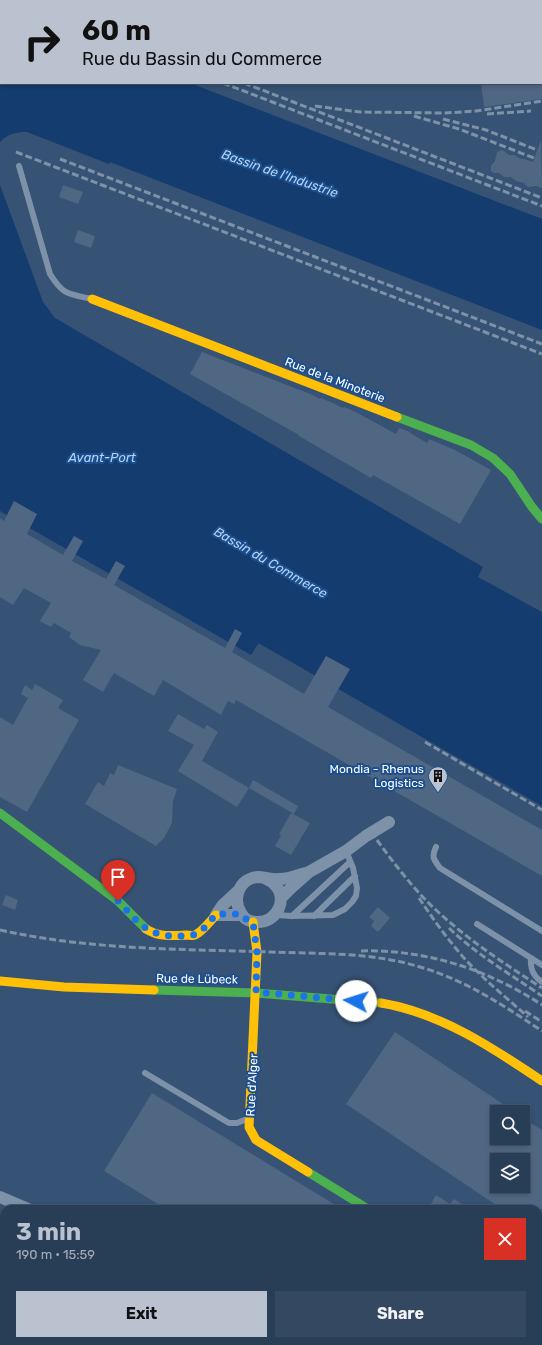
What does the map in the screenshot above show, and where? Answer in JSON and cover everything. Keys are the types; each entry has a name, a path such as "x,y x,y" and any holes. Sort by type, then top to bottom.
{"street":[{"name":"Rue de la Minoterie","path":"92,299 471,445 494,458 506,468 528,503 536,514 542,519"},
{"path":"0,813 118,901 142,926 151,932 160,935 176,936 195,935 204,928 241,886 250,880 258,877 280,879 309,872 348,856 366,836 389,822"},
{"path":"281,898 309,872"},
{"path":"257,952 264,928 280,907 281,898 279,889 273,882 265,878"},
{"path":"238,891 236,903 241,914 246,919 261,923 273,918"},
{"path":"216,914 241,914"},
{"name":"Rue d'Alger","path":"253,922 257,952 249,1127 256,1140 362,1205"},
{"name":"Rue de Lübeck","path":"0,981 50,987 93,989 256,992 369,1002 406,1009 428,1016 470,1035 493,1048 542,1081"},
{"path":"0,1197 19,1205"}],"lane":[{"path":"19,166 50,274 58,287 68,294 92,299"},
{"path":"436,847 433,853 434,859 440,868 542,932"},
{"path":"273,918 333,915 345,909 356,896 357,888 355,876 348,856 292,916"},
{"path":"314,916 355,876"},
{"path":"477,924 542,965"},
{"path":"531,958 531,967 535,978 542,982"},
{"path":"145,1073 229,1123 245,1121 250,1117"}],"water":[{"name":"Bassin de l'Industrie","path":"0,84 193,84 542,219 542,330 110,162 109,164 27,132 12,134 0,142"},
{"name":"Avant-Port","path":"0,185 43,302 55,318 483,567 478,577 542,612 542,806 260,644 258,644 251,655 0,511"}],"building":[{"path":"481,84 542,84 542,99 484,107"},
{"path":"541,140 542,188 536,186 528,187 524,183 516,181 511,177 504,177 499,173 494,173 491,171 491,166 495,161 497,152 502,150 509,155 514,155 521,159 533,162"},
{"path":"63,185 83,192 78,204 59,197"},
{"path":"78,230 95,236 91,248 74,242"},
{"path":"202,352 343,408 352,410 396,434 399,428 410,432 427,443 429,439 455,450 491,470 460,524 373,475 371,478 299,435 190,374"},
{"path":"14,501 37,514 27,534 63,555 74,536 83,541 72,561 106,579 116,561 125,566 114,585 225,648 235,629 242,633 232,652 304,694 326,656 350,669 328,707 542,830 542,876 236,700 234,704 228,701 221,715 163,680 154,696 114,673 103,692 83,680 101,650 80,645 69,637 71,633 54,623 51,627 40,621 51,603 24,588 13,605 0,597 0,518 4,521"},
{"path":"35,684 63,700 58,708 79,720 27,812 0,797 0,717 13,725 28,698 21,694 25,685 32,690"},
{"path":"178,714 204,729 207,725 218,732 202,761 249,788 237,807 178,771 194,745 168,731"},
{"path":"118,765 177,789 173,801 172,823 164,838 156,846 85,804 98,782 104,786 110,773 114,775"},
{"path":"253,780 298,806 294,814 249,788"},
{"path":"291,813 310,823 291,855 275,846 281,835 279,834"},
{"path":"6,895 18,900 15,910 2,905"},
{"path":"378,907 390,918 378,932 371,926 374,921 369,917"},
{"path":"395,1032 504,1105 490,1105 490,1145 530,1145 530,1122 542,1130 542,1205 496,1205 346,1104"},
{"path":"152,1093 335,1205 159,1205 104,1171"},
{"path":"436,1195 450,1204 454,1199 464,1205 430,1205"}],"railway":[{"path":"226,84 542,206"},
{"path":"247,84 542,198"},
{"path":"315,106 360,112 445,113 476,111 542,101"},
{"path":"487,114 531,111"},
{"path":"414,116 459,129 534,158"},
{"path":"443,119 486,130 537,150"},
{"path":"16,152 542,354"},
{"path":"60,159 542,344"},
{"path":"425,742 542,810"},
{"path":"371,832 410,882 448,921 474,942 542,988"},
{"path":"419,898 441,929 472,967 528,1017"},
{"path":"449,928 482,956 542,996"},
{"path":"0,930 33,937 101,945 168,949 365,956 402,962 437,972 468,986 542,1031"},
{"path":"361,951 385,951 409,954 456,964 479,972 500,982 542,1005"},
{"path":"525,1011 542,1022"}],"traffic: fast":[{"path":"397,417 471,445 493,458 510,474 542,519"},
{"path":"0,813 118,901 146,929"},
{"path":"154,990 256,993 381,1003"},
{"path":"308,1172 362,1205"}],"traffic: slow":[{"path":"92,299 397,417"},
{"path":"146,929 151,932 165,935 194,935 204,928 216,915"},
{"path":"253,922 257,952 249,1127 256,1140 308,1172"},
{"path":"0,981 64,987 154,990"},
{"path":"381,1003 425,1015 466,1033 505,1056 542,1081"}],"place":[{"name":"Mondia - Rhenus Logistics","path":"438,793"}],"route":[{"path":"118,901 142,926 151,932 160,935 195,935 204,928 216,914 241,914 246,919 253,922 257,952 256,992 356,1001"}],"water label":[{"name":"Bassin du Commerce","path":"271,562"}]}
